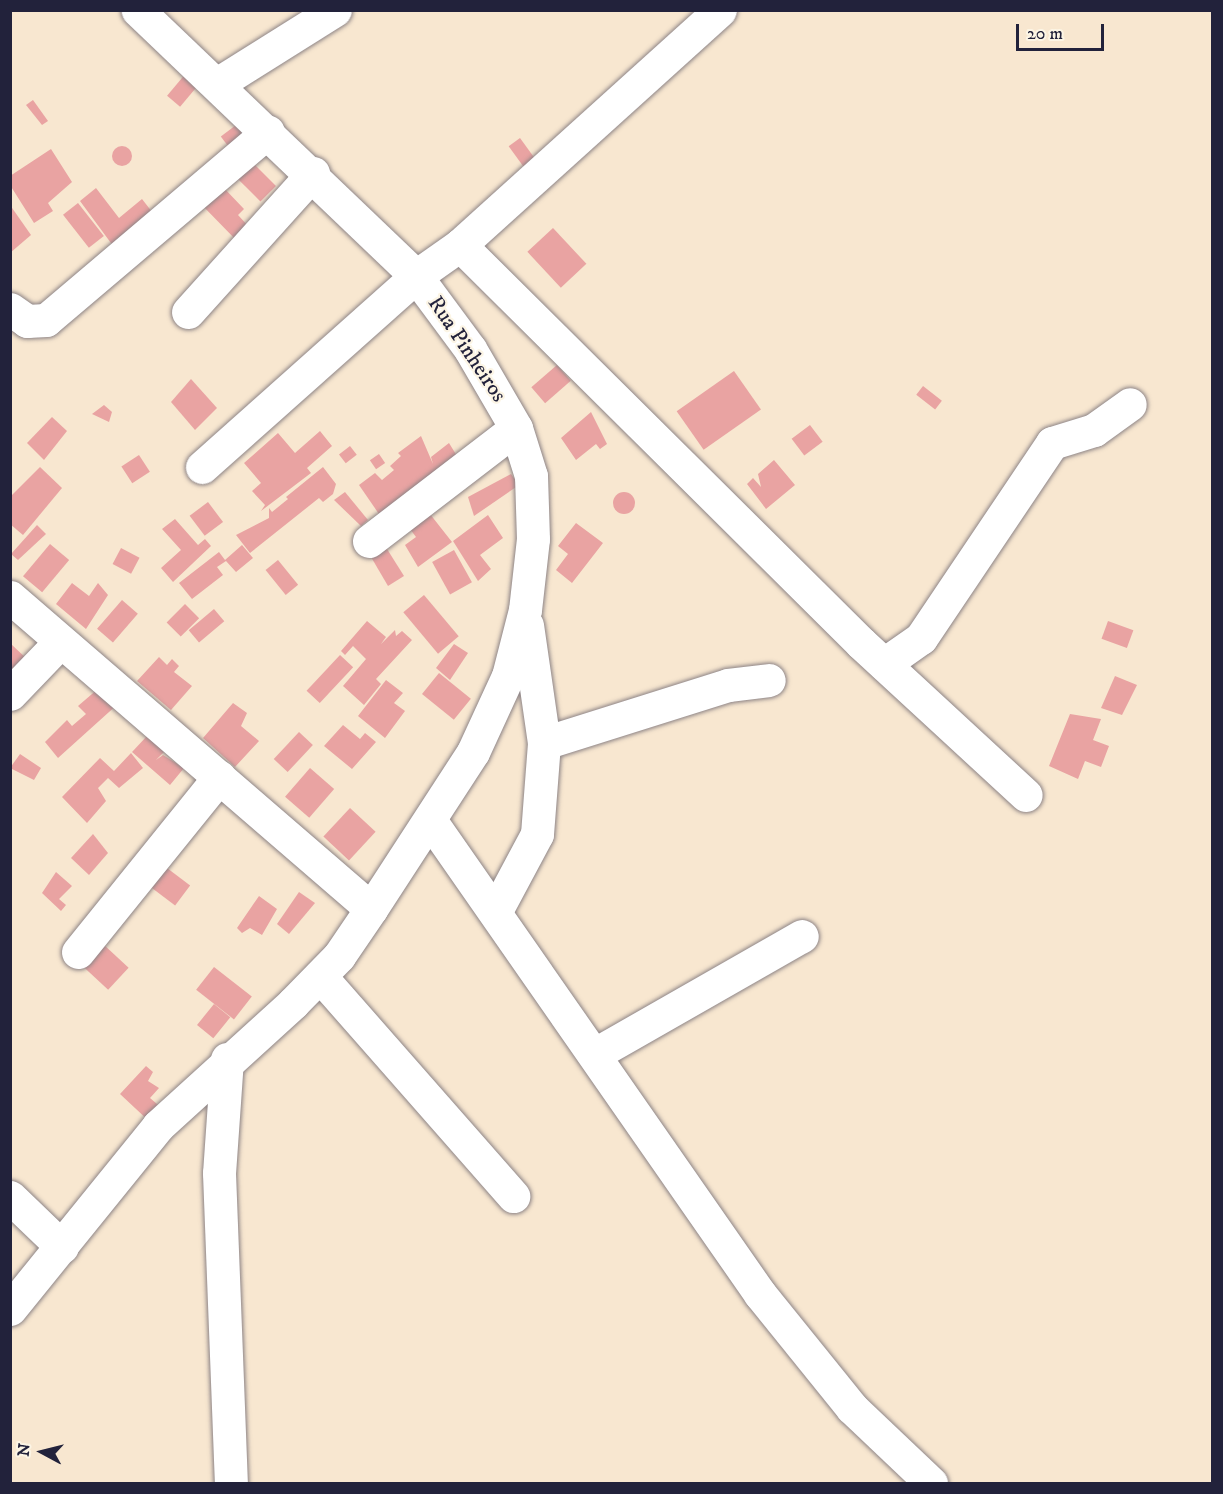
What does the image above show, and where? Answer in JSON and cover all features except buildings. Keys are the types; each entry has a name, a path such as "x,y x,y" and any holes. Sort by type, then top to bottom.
{"street":[{"name":"Rua Pinheiros","path":"10,1309 158,1126 227,1059 320,976 371,909 473,752 508,676 525,610 533,539 531,476 516,428 498,388 416,276 313,173 138,10"},
{"path":"217,84 335,10"},
{"path":"202,467 416,276 460,245 720,10"},
{"path":"10,309 27,321 46,320 268,132"},
{"path":"188,312 313,173"},
{"path":"460,245 884,664 1026,795"},
{"path":"884,664 921,638 1052,443 1094,430 1130,404"},
{"path":"369,541 516,428"},
{"path":"10,597 371,909"},
{"path":"497,909 537,834 544,743 525,610"},
{"path":"10,694 60,642"},
{"path":"544,743 728,685 769,680"},
{"path":"78,952 219,777"},
{"path":"430,820 497,909 760,1294 852,1408 931,1483"},
{"path":"595,1054 802,936"},
{"path":"320,976 513,1196"},
{"path":"227,1059 219,1173 231,1484"},
{"path":"10,1197 62,1247"}]}
